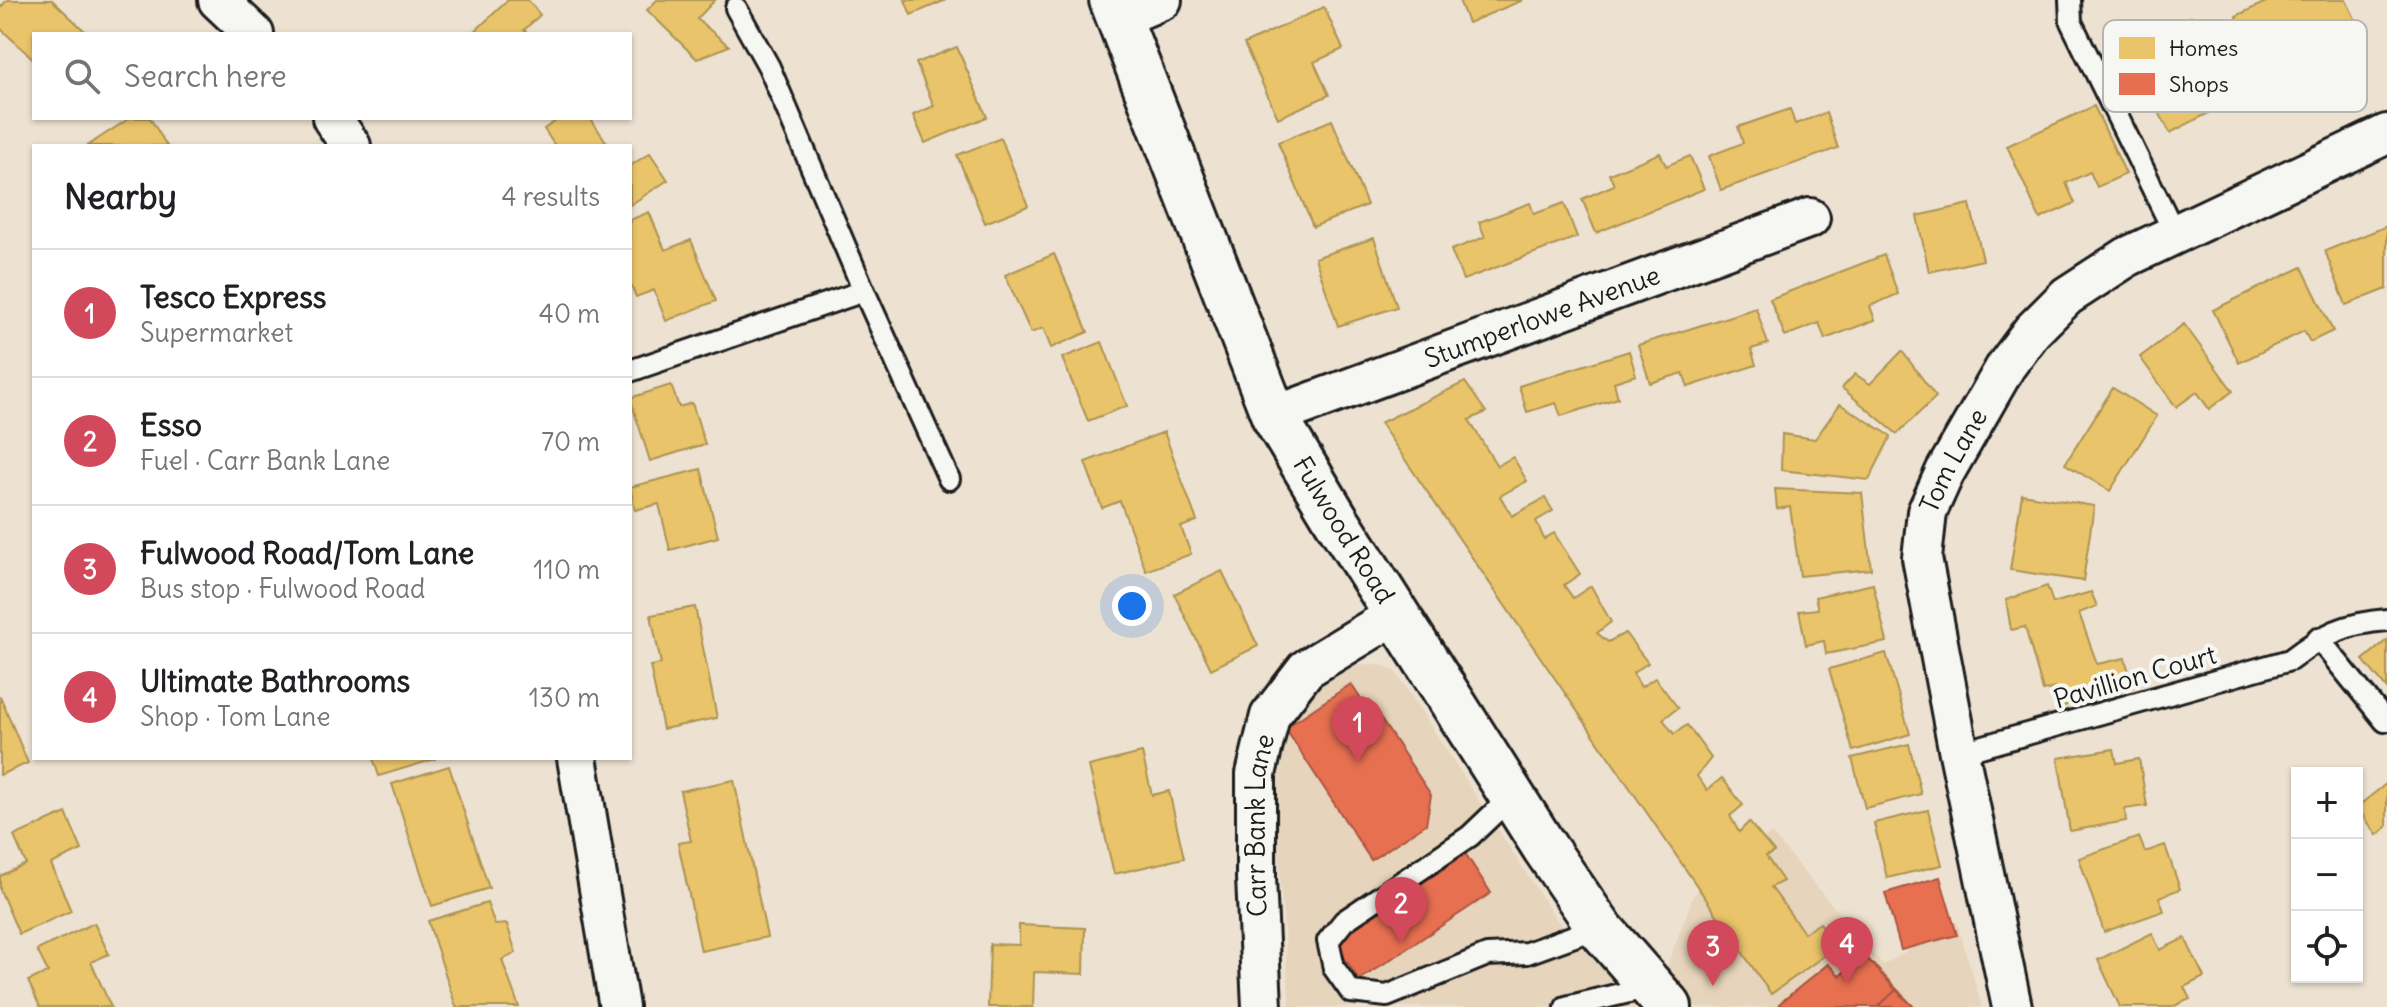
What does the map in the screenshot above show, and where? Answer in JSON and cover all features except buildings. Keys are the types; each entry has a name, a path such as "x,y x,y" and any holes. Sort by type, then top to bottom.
{"street":[{"path":"218,0 252,32"},
{"path":"1115,9 1162,0"},
{"name":"Fulwood Road","path":"1115,9 1274,416 1512,796 1599,927 1660,997"},
{"path":"333,120 350,144"},
{"name":"Tom Lane","path":"2012,1007 1922,558 1927,512 1945,472 1998,379 2032,331 2067,296 2127,257 2387,134"},
{"name":"Stumperlowe Avenue","path":"1274,416 1810,218"},
{"name":"Carr Bank Lane","path":"1262,1007 1256,878 1256,774 1270,716 1306,669 1397,614"},
{"path":"577,760 619,1007"}],"lane":[{"path":"2070,0 2071,22 2103,87"},
{"path":"736,8 769,67 864,291 949,479"},
{"path":"2115,112 2175,234"},
{"path":"632,370 864,291"},
{"name":"Pavillion Court","path":"1959,753 2290,660 2318,638 2363,622 2387,620"},
{"path":"2318,638 2385,721"},
{"path":"1512,796 1470,836 1344,921 1328,941 1334,968 1351,992 1387,996 1487,955 1527,953 1599,927"},
{"path":"1566,1007 1660,997"}],"shaded area":[{"path":"1381,665 1395,671 1556,919 1638,1007 1290,1007 1276,826 1283,720 1308,690 1346,667"},
{"path":"1771,833 1883,965 1957,922 1982,1007 1652,1007 1694,894"}],"place":[{"name":"Tesco Express","path":"1358,762"},
{"name":"Esso","path":"1401,943"},
{"name":"Ultimate Bathrooms","path":"1847,983"},
{"name":"Fulwood Road/Tom Lane","path":"1713,986"}]}
